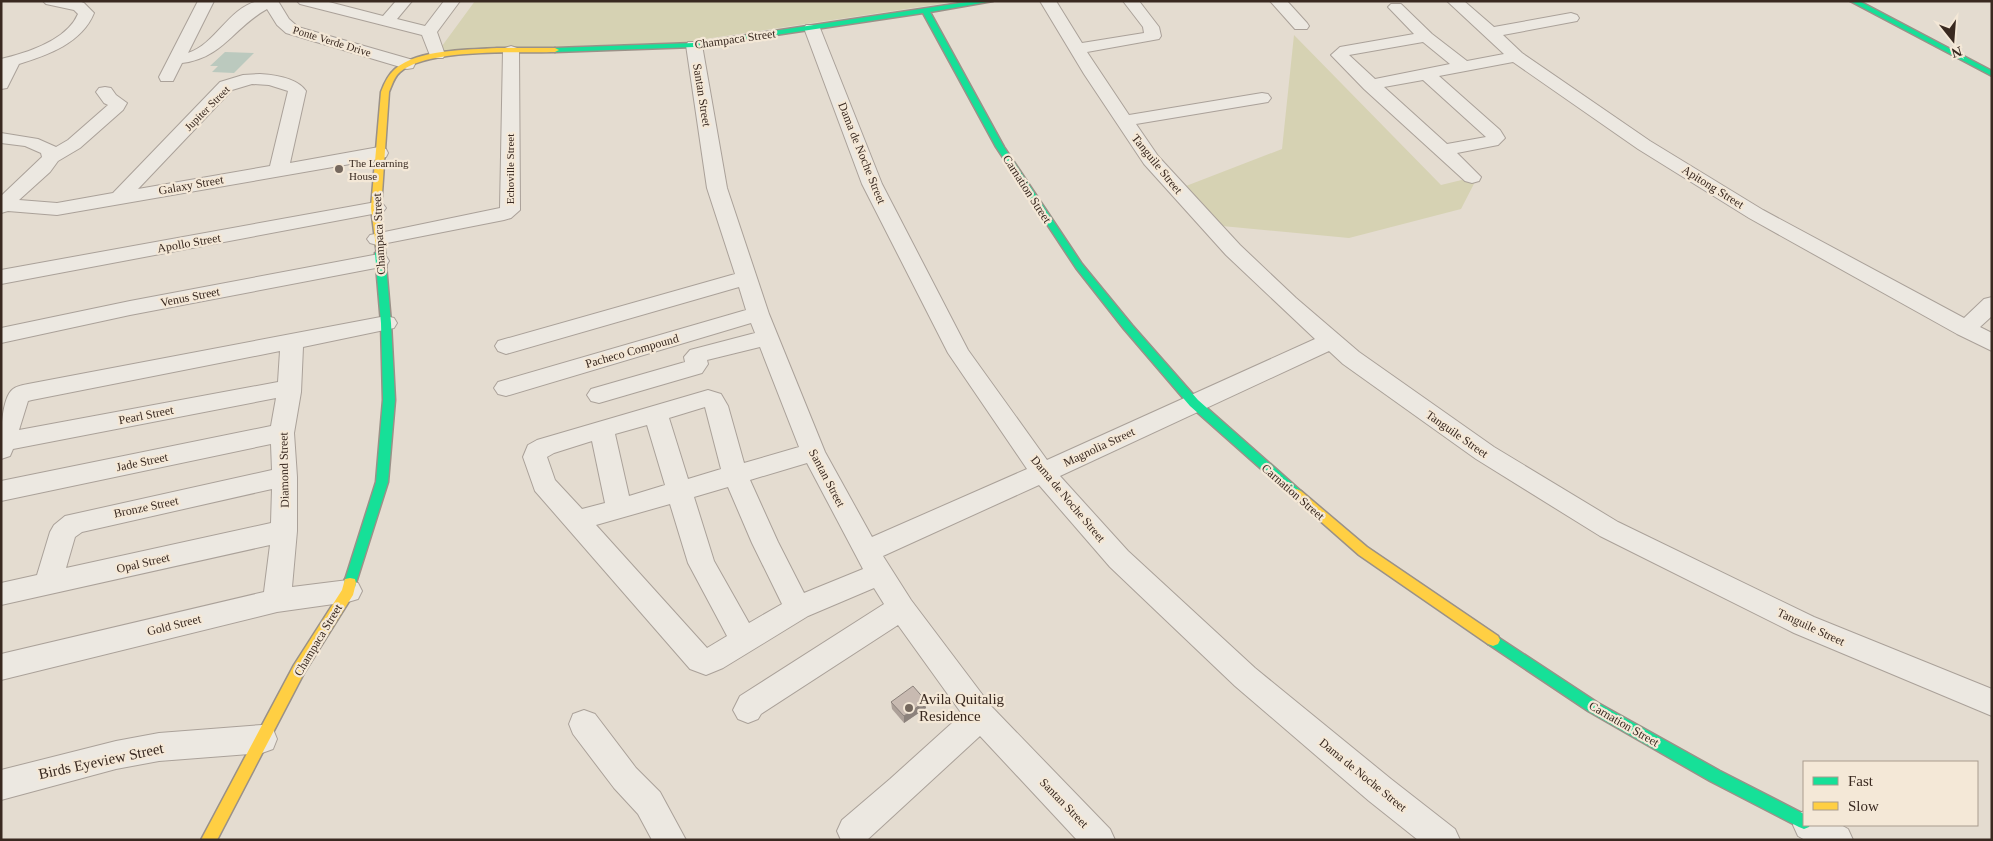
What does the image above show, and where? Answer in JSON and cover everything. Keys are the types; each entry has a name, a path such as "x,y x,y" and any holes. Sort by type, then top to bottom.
{"street":[{"path":"1,84 7,63 51,46 78,28 86,13 79,6 51,1"},
{"path":"167,77 206,1"},
{"path":"177,59 190,58 207,52 244,16 269,1"},
{"name":"Ponte Verde Drive","path":"269,1 288,27 407,64"},
{"path":"280,18 298,1"},
{"path":"305,1 388,20 429,32"},
{"path":"388,20 404,1"},
{"path":"429,32 452,1"},
{"name":"Champaca Street","path":"210,840 299,669 348,591 382,482 389,400 386,323 377,239 376,208 386,85 392,74 407,64 437,55 459,52 694,45 990,1"},
{"name":"Tanguile Street","path":"1048,1 1076,49 1151,160 1214,230 1330,341 1366,370 1485,453 1609,529 1804,625 1992,704"},
{"path":"1076,49 1153,36 1151,27 1131,1"},
{"path":"1278,1 1301,26"},
{"name":"Apitong Street","path":"1455,1 1516,56 1644,145 1756,214 1992,343"},
{"path":"1853,1 1992,74"},
{"path":"1396,7 1426,37 1464,67"},
{"name":"Carnation Street","path":"926,11 1000,147 1050,226 1116,312 1194,403 1238,444 1363,551 1434,601 1593,707 1715,776 1803,821"},
{"path":"1490,33 1571,18"},
{"name":"Dama de Noche Street","path":"812,28 872,184 959,353 1043,473 1118,558 1245,677 1380,790 1444,840"},
{"path":"429,32 437,55"},
{"path":"1426,37 1340,52 1339,55 1472,177"},
{"name":"Santan Street","path":"694,45 717,188 758,314 813,452 873,563 901,608 981,716 1099,840"},
{"name":"Echoville Street","path":"377,239 504,214 510,210 511,51"},
{"path":"1370,85 1516,56"},
{"path":"1428,75 1494,134 1496,138 1492,141 1444,150"},
{"name":"Jupiter Street","path":"120,197 226,86 244,79 256,78 281,83 295,88 297,92 279,169"},
{"path":"2,206 43,168 51,157 74,144 117,106 118,103 110,99 105,92"},
{"path":"1124,121 1262,98"},
{"path":"1,138 18,138 42,146 49,150 51,157"},
{"name":"Galaxy Street","path":"2,206 57,209 379,153"},
{"name":"Apollo Street","path":"1,277 376,208"},
{"name":"Venus Street","path":"1,336 130,308 379,261"},
{"path":"506,346 746,278"},
{"path":"1965,329 1992,304"},
{"name":"Pacheco Compound","path":"506,388 758,314"},
{"path":"3,446 17,399 20,395 28,392 386,323"},
{"path":"599,395 689,369 697,364 696,356 698,355 767,338"},
{"name":"Diamond Street","path":"277,600 284,531 285,477 282,433 292,341"},
{"name":"Magnolia Street","path":"577,521 700,660 706,662 873,563 1043,473 1330,341"},
{"name":"Pearl Street","path":"3,446 288,388"},
{"path":"798,608 765,542 735,475 713,400 708,398 602,431 546,446 537,451 535,457 544,484 577,521 619,508 735,475 813,452"},
{"path":"656,414 700,564 744,640"},
{"path":"602,431 619,508"},
{"name":"Jade Street","path":"1,491 282,433"},
{"name":"Bronze Street","path":"47,584 63,532 74,523 285,477"},
{"name":"Opal Street","path":"1,594 284,531"},
{"name":"Gold Street","path":"1,668 277,600 348,591"},
{"path":"748,710 750,705 901,608"},
{"path":"853,831 901,790 981,716"},
{"path":"584,724 625,778 649,803 670,840"},
{"name":"Birds Eyeview Street","path":"1,785 116,755 159,747 262,739"},
{"path":"1811,826 1837,840"}],"shaded area":[{"path":"475,1 960,1 685,42 444,51 442,46"},
{"path":"1294,35 1441,185 1478,176 1461,209 1349,238 1222,226 1186,186 1282,149"},
{"path":"225,52 254,53 234,73 212,72 218,66 210,66"}],"building":[{"path":"913,686 926,701 904,716 891,702"}],"traffic: fast":[{"path":"555,50 694,45 990,1"},
{"path":"1853,1 1992,74"},
{"path":"926,11 1000,147 1079,266 1128,327 1194,403 1297,494"},
{"path":"350,583 382,482 389,400 386,323 380,253"},
{"path":"1493,640 1593,707 1715,776 1803,821"}],"traffic: slow":[{"path":"380,253 376,208 385,92 394,74 412,62 430,57 474,52 555,50"},
{"path":"1297,494 1363,551 1493,640"},
{"path":"209,840 299,669 348,591 350,583"}],"place":[{"name":"The Learning House","path":"339,169"},
{"name":"Avila Quitalig Residence","path":"909,708"}]}
